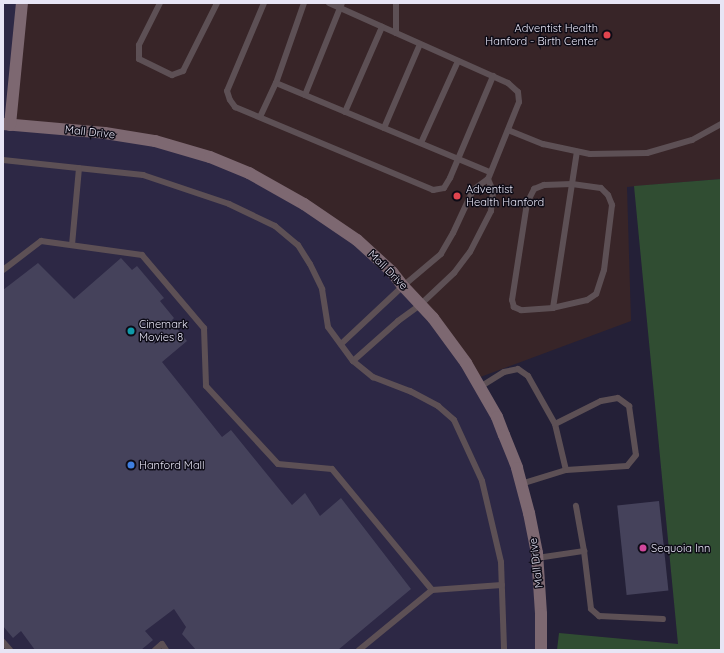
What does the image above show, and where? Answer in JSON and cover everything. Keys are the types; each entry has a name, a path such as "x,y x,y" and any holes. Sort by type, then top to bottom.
{"street":[{"path":"7,125 22,3"},
{"name":"Mall Drive","path":"7,125 105,133 155,141 210,157 249,173 304,204 357,240 392,272 433,318 466,363 504,435 521,484 529,513 537,558 541,614 541,650"}],"lane":[{"path":"160,3 139,45 139,59 172,75 183,71 217,3"},
{"path":"264,3 227,91 230,100 235,107 433,190 444,188 458,159 493,76"},
{"path":"260,117 276,83 304,3"},
{"path":"329,3 342,5 382,27 508,83 518,92 519,102 488,179 473,190 453,233 441,254 403,286 341,344"},
{"path":"396,3 396,33"},
{"path":"305,95 342,5"},
{"path":"345,112 382,27"},
{"path":"384,128 420,44"},
{"path":"421,143 458,61"},
{"path":"276,83 490,172"},
{"path":"508,130 543,144 576,152 590,154 647,154 692,140 721,124"},
{"path":"553,308 576,152"},
{"path":"3,160 142,175 229,204 275,226 298,245 310,264 322,289 328,327 353,360 373,377 410,391 438,406 454,420 482,481 501,562 504,650"},
{"path":"72,245 79,168"},
{"path":"353,360 398,321 420,305 454,273 470,252 491,211 493,191 488,179"},
{"path":"544,184 572,184 601,188 608,195 612,205 604,270 596,294 587,300 553,308 520,310 514,307 512,300 527,203 534,189 544,184"},
{"path":"3,270 40,241 142,255 204,328 206,386 278,464 332,468 432,590"},
{"path":"480,387 504,372 518,369 528,376 555,424 566,470"},
{"path":"521,484 566,470 627,466 636,455 629,406 618,398 602,401 555,424"},
{"path":"576,506 584,551 591,609 599,616 663,619"},
{"path":"537,558 584,551"},
{"path":"359,650 432,590 502,584"},
{"path":"3,642 10,650"},
{"path":"155,650 162,644 166,650"}],"shaded area":[{"path":"3,3 286,3 392,272 480,387 529,513 541,650 3,650"},
{"name":"Adventist Health Hanford","path":"22,3 721,3 721,179 627,187 631,321 475,379 392,272 304,204 183,149 10,125"}],"green space":[{"path":"721,179 721,650 557,650 559,633 678,644 634,186"}],"building":[{"name":"Hanford Mall","path":"121,258 132,270 137,266 164,298 160,301 174,318 171,321 187,341 162,362 222,437 231,430 292,505 305,493 320,516 341,498 411,589 338,650 196,650 182,634 186,627 174,609 145,631 153,640 141,650 35,650 21,631 13,638 3,626 3,290 38,263 74,299"},
{"name":"Sequoia Inn","path":"659,501 668,591 627,595 617,505"}],"place":[{"name":"Adventist Health Hanford - Birth Center","path":"607,35"},
{"name":"Adventist Health Hanford","path":"457,196"},
{"name":"Cinemark Movies 8","path":"131,331"},
{"name":"Hanford Mall","path":"131,465"},
{"name":"Sequoia Inn","path":"643,548"}]}
